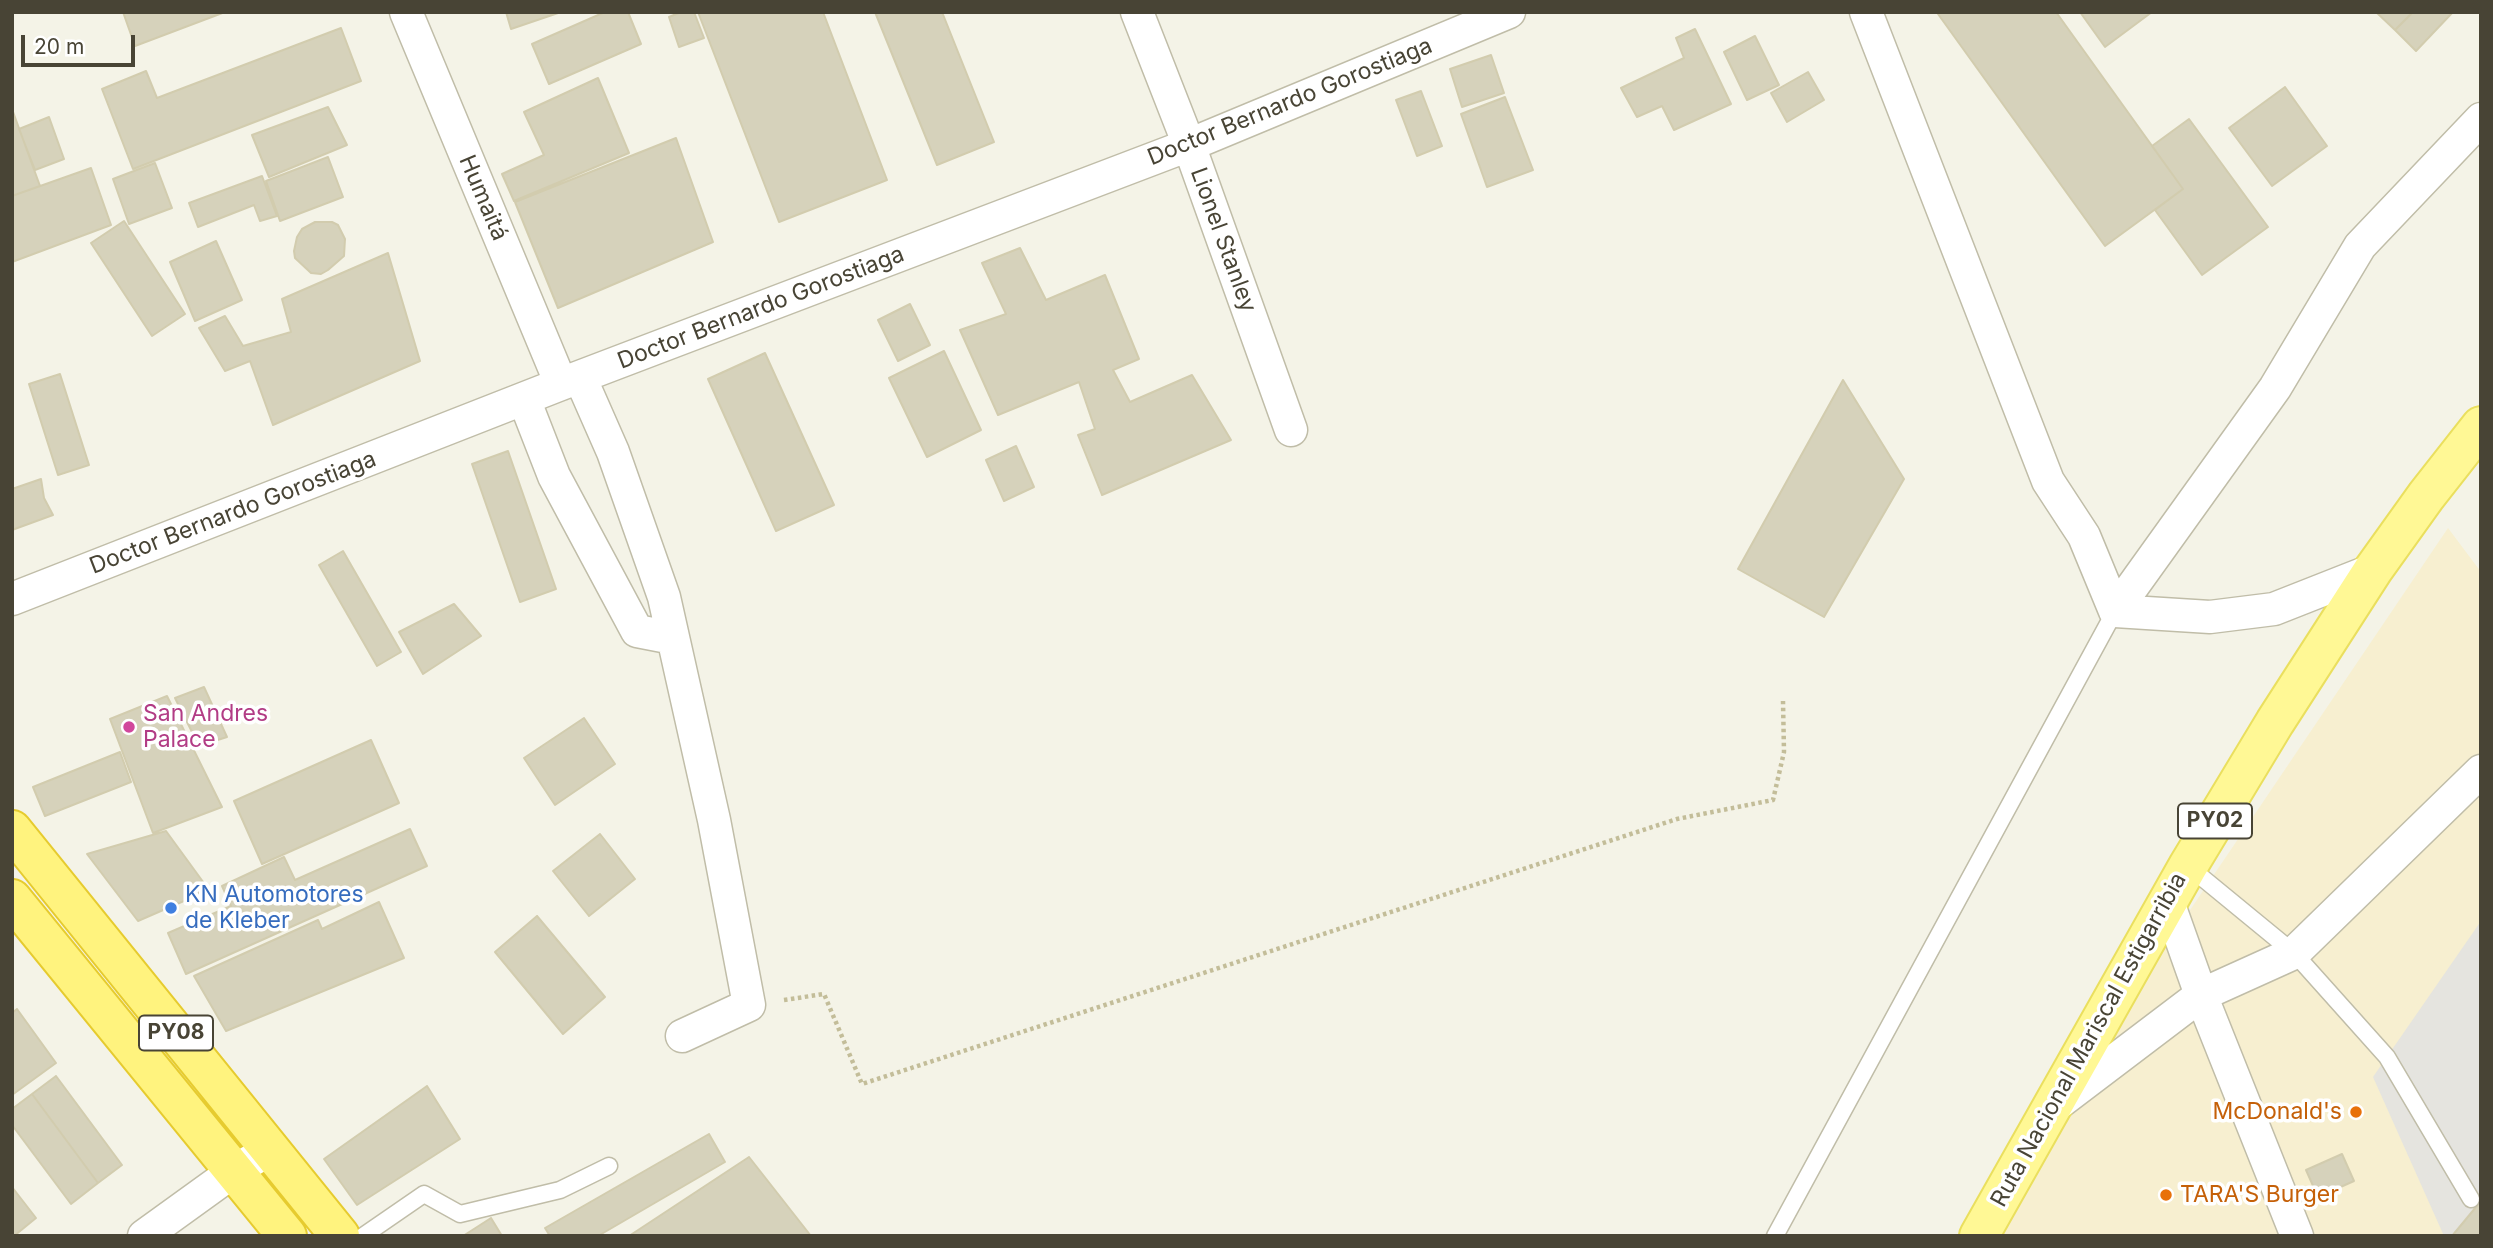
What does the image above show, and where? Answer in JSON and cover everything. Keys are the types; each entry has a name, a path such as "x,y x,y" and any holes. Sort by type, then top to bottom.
{"highway":[{"name":"PY08","path":"12,830 340,1236"},
{"name":"PY08","path":"12,899 287,1236"}],"main road":[{"name":"Ruta Nacional Mariscal Estigarribia","path":"1979,1236 2188,866 2275,722 2373,570 2481,426"}],"street":[{"name":"Humaitá","path":"406,12 571,380 618,464 664,597 714,820 749,1005"},
{"name":"Lionel Stanley","path":"1137,12 1189,145 1291,430"},
{"name":"Doctor Bernardo Gorostiaga","path":"12,600 524,398 1189,145 1509,12"},
{"path":"1866,12 2048,481 2084,536 2115,611"},
{"path":"2115,611 2275,388 2360,246 2481,120"},
{"path":"524,398 554,477 637,631 673,638"},
{"path":"2115,611 2210,617 2274,610 2373,570"},
{"path":"2048,1111 2201,995 2294,953 2481,771"},
{"path":"2168,902 2201,995 2297,1236"},
{"path":"682,1036 749,1005"},
{"path":"144,1236 234,1171 269,1150"}],"lane":[{"path":"1775,1236 2115,611"},
{"path":"2188,866 2294,953 2387,1057 2471,1199"},
{"path":"363,1236 424,1195 460,1213 560,1190 609,1166"}],"path":[{"path":"749,1005 824,994 862,1084 1677,819 1773,800 1784,752 1783,701"}],"shaded area":[{"path":"2448,528 2481,572 2481,1236 2000,1236 2157,959"},
{"path":"2481,921 2481,1201 2452,1236 2444,1236 2373,1077"}],"building":[{"path":"123,12 225,12 135,46"},
{"path":"506,12 561,12 511,29"},
{"path":"605,12 628,12 641,44 549,84 532,44"},
{"path":"681,12 694,12 704,38 679,47 669,17"},
{"path":"698,12 823,12 887,180 779,222"},
{"path":"875,12 942,12 994,142 937,165"},
{"path":"2056,12 2183,189 2105,246 1938,14"},
{"path":"2080,12 2152,12 2105,47"},
{"path":"2376,12 2413,12 2395,30"},
{"path":"2413,12 2453,12 2416,51 2395,30"},
{"path":"341,28 361,81 133,169 102,89 146,71 157,98"},
{"path":"1695,29 1731,104 1674,130 1662,106 1637,117 1621,88 1684,58 1676,38"},
{"path":"1755,36 1779,85 1747,100 1724,52"},
{"path":"1491,55 1504,93 1462,107 1450,69"},
{"path":"1808,72 1824,100 1787,122 1771,93"},
{"path":"598,78 629,153 514,201 502,174 544,155 524,112"},
{"path":"2285,87 2327,146 2272,186 2229,128"},
{"path":"1421,91 1442,146 1417,156 1396,100"},
{"path":"1505,97 1533,170 1487,187 1461,114"},
{"path":"328,107 347,145 269,177 252,135"},
{"path":"12,109 40,186 12,196"},
{"path":"49,117 64,159 35,170 19,129"},
{"path":"2189,119 2268,227 2202,275 2155,210 2183,189 2152,146"},
{"path":"676,138 713,242 558,308 515,202"},
{"path":"328,157 343,197 280,221 266,181"},
{"path":"155,163 172,208 129,224 113,179"},
{"path":"91,168 111,225 12,262 12,196"},
{"path":"262,176 277,216 260,221 254,205 198,227 189,203"},
{"path":"124,221 185,314 152,336 91,243"},
{"path":"315,222 332,222 338,225 345,239 344,256 321,274 311,273 295,258 294,251 302,229"},
{"path":"216,241 242,300 195,321 170,262"},
{"path":"1020,248 1046,300 1105,275 1139,359 1113,370 1130,402 1192,375 1231,440 1102,495 1078,435 1095,429 1079,382 998,415 960,330 1006,314 982,263"},
{"path":"388,253 420,361 273,425 250,361 225,371 199,328 225,316 243,346 291,332 282,299"},
{"path":"910,304 930,345 898,361 878,320"},
{"path":"944,351 981,430 927,457 889,378"},
{"path":"765,353 834,505 776,531 708,379"},
{"path":"60,374 89,465 58,475 29,384"},
{"path":"1843,380 1904,479 1824,617 1738,569"},
{"path":"1016,446 1034,487 1004,501 986,460"},
{"path":"508,451 556,589 520,602 472,464"},
{"path":"41,479 44,498 53,515 12,530 12,489"},
{"path":"343,551 401,652 377,666 319,565"},
{"path":"454,604 481,636 423,674 399,632"},
{"path":"204,687 227,737 199,746 175,698"},
{"path":"167,696 222,807 153,833 110,719"},
{"path":"584,718 615,764 555,805 524,758"},
{"path":"371,740 399,803 262,864 234,801"},
{"path":"120,752 131,782 45,816 33,787"},
{"path":"410,829 427,866 186,974 168,933 231,906 222,886 284,857 295,880"},
{"path":"166,831 209,890 138,921 87,854"},
{"path":"600,834 635,879 589,916 553,871"},
{"path":"379,902 404,958 226,1031 194,976 318,920 322,929"},
{"path":"537,916 605,997 563,1034 495,952"},
{"path":"17,1009 56,1063 12,1095 12,1013"},
{"path":"56,1076 122,1165 98,1183 32,1094"},
{"path":"427,1086 460,1139 357,1205 324,1159"},
{"path":"32,1094 98,1183 71,1204 12,1125 12,1109"},
{"path":"709,1134 725,1162 598,1236 550,1236 545,1228"},
{"path":"2342,1154 2354,1181 2318,1197 2306,1170"},
{"path":"749,1157 811,1236 629,1236"},
{"path":"12,1187 36,1218 14,1236 12,1236"},
{"path":"2481,1201 2481,1236 2452,1236"},
{"path":"491,1218 502,1236 463,1236"}],"place":[{"name":"San Andres Palace","path":"129,727"},
{"name":"KN Automotores de Kleber","path":"171,908"},
{"name":"McDonald's","path":"2356,1112"},
{"name":"TARA'S Burger","path":"2166,1195"}]}
